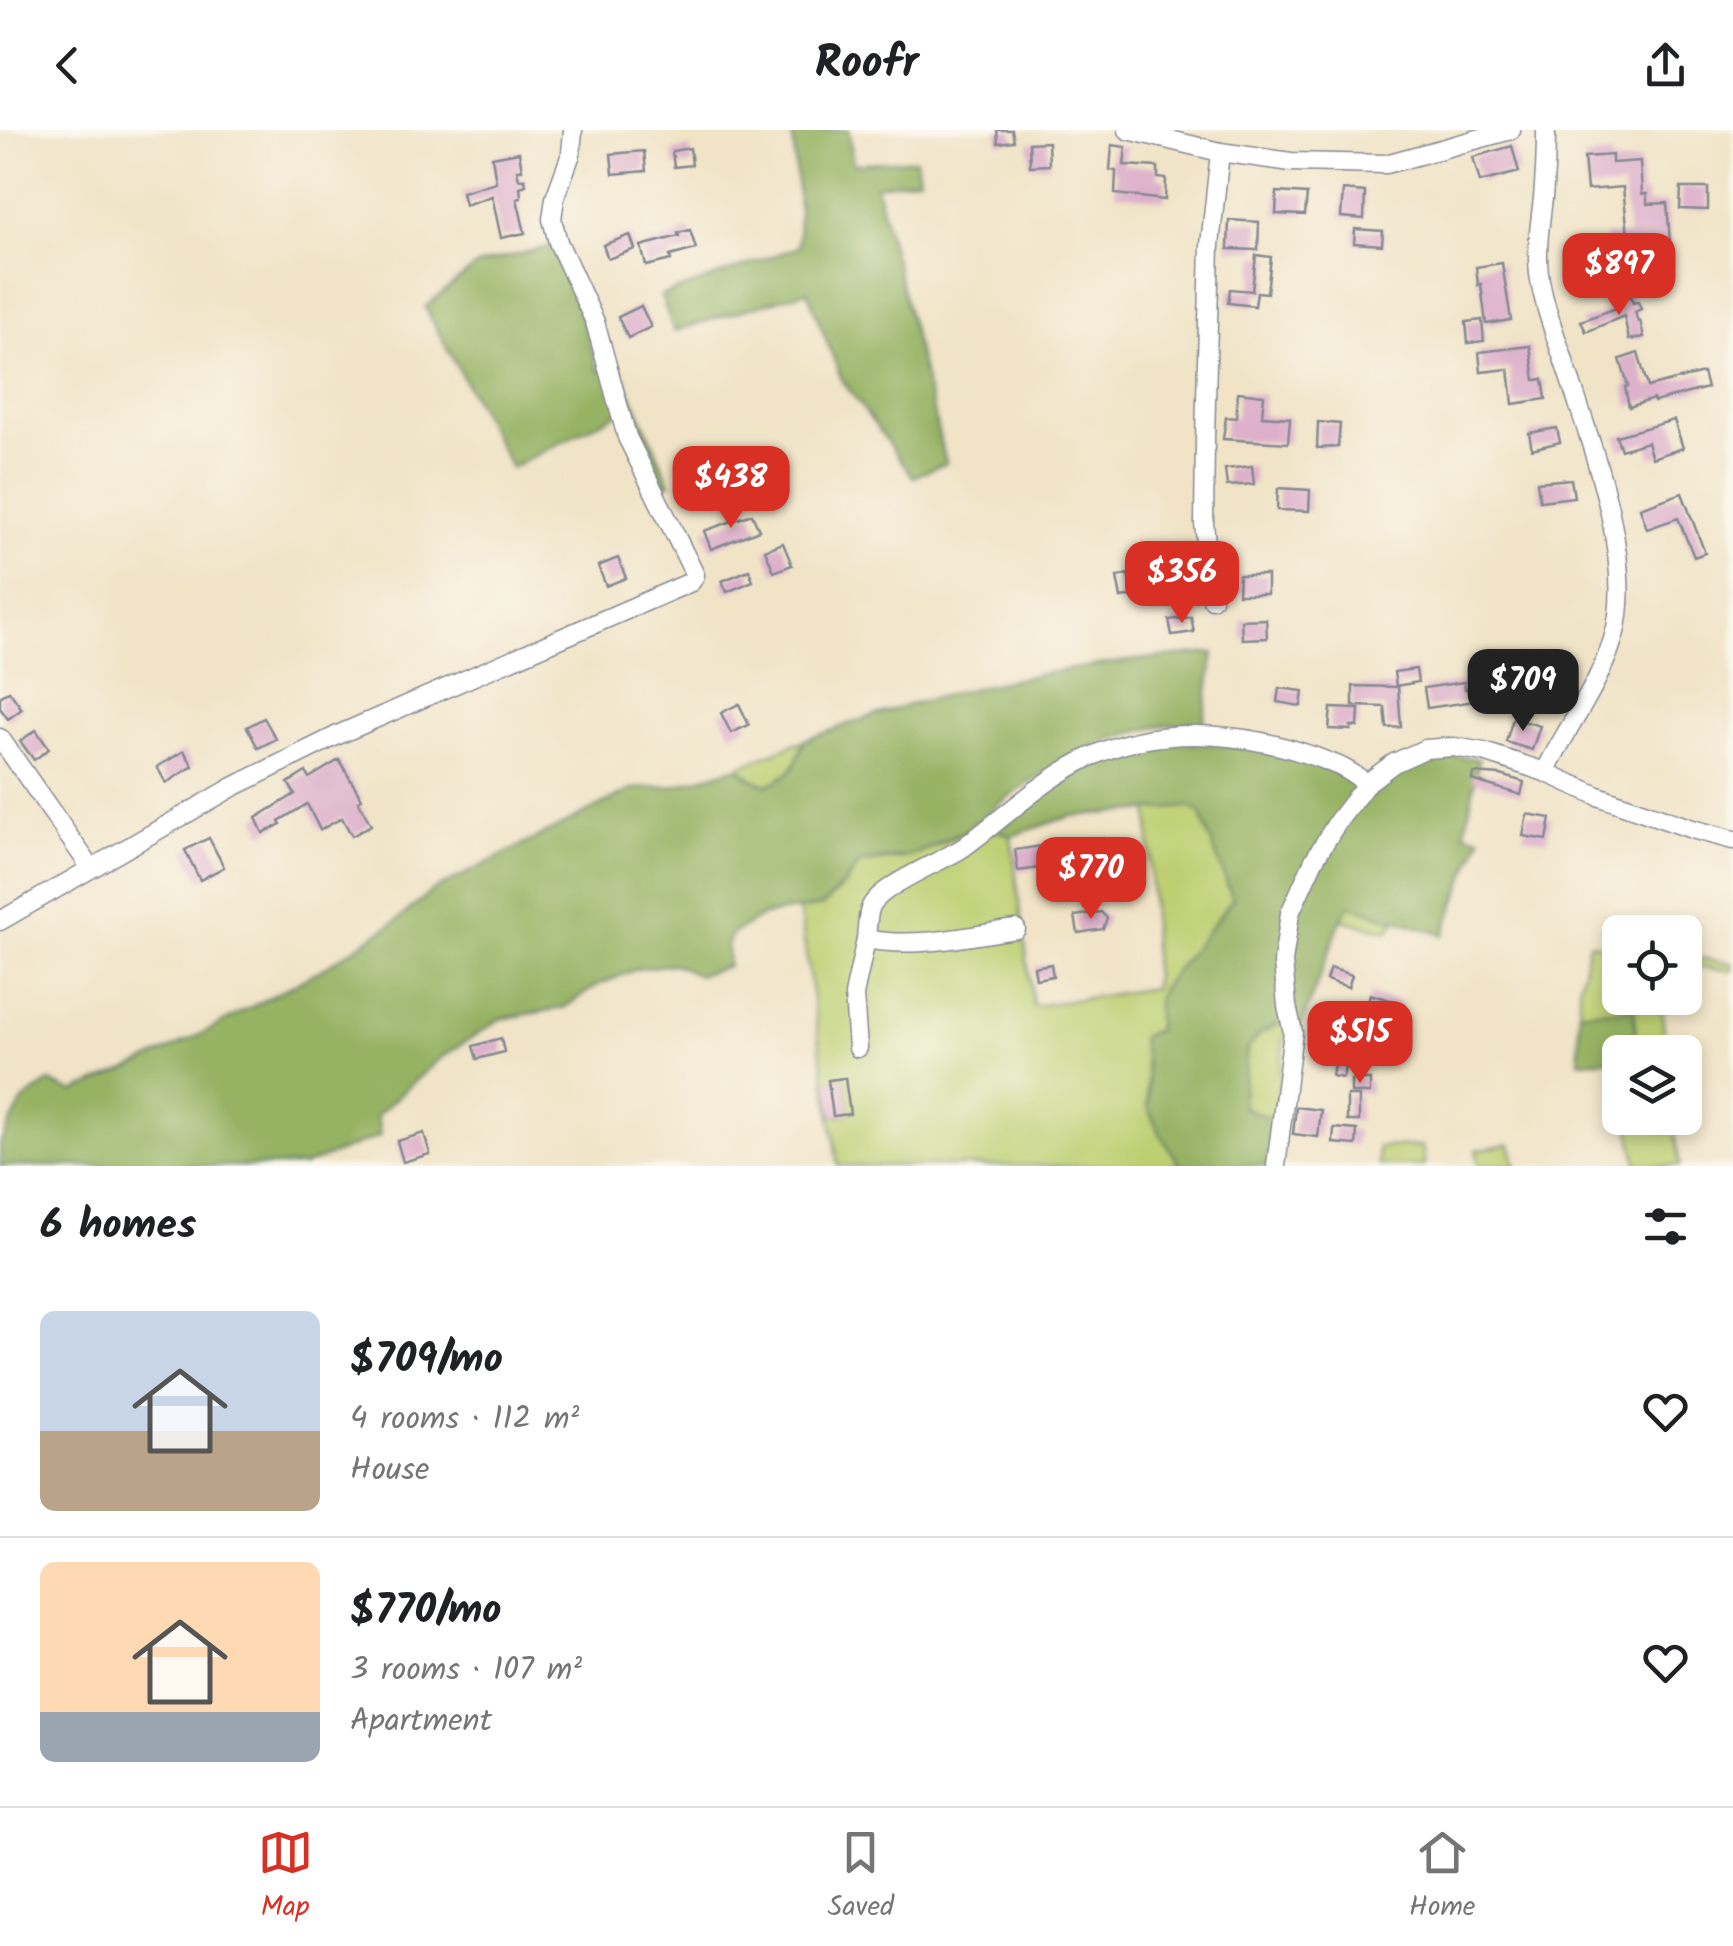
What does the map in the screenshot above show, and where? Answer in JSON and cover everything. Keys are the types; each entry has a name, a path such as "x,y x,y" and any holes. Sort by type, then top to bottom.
{"street":[{"path":"0,922 232,787 340,734 692,582 695,575 627,436 595,322 558,242 552,218 554,198 571,154 573,130"},
{"path":"1128,130 1220,152 1292,162 1386,164 1511,130"},
{"path":"1544,772 1594,686 1614,636 1620,598 1618,551 1604,493 1546,308 1539,273 1546,130"},
{"path":"1212,600 1204,523 1204,439 1210,245 1220,152"},
{"path":"858,1048 854,994 870,906 881,894 962,848 1048,781 1088,757 1156,737 1231,736 1338,764 1367,783"},
{"path":"0,738 92,868"},
{"path":"1276,1166 1293,1032 1282,962 1290,913 1314,860 1338,821 1367,783 1394,763 1425,749 1454,746 1484,752 1598,796 1733,840"},
{"path":"866,939 889,944 1016,929"}],"green space":[{"path":"792,130 849,130 853,164 916,159 919,178 876,186 946,463 913,477 842,380 807,291 674,331 661,296 798,247 799,205"},
{"path":"551,246 575,297 599,371 618,364 670,483 660,488 626,409 511,468 425,307 477,265"},
{"path":"1214,653 1203,725 1165,725 1077,752 966,830 914,855 860,863 822,906 764,915 732,934 727,945 728,966 699,975 674,964 637,969 598,985 563,1008 500,1019 439,1059 377,1115 380,1136 303,1166 0,1166 0,1143 23,1101 49,1082 73,1092 201,1034 322,969 395,922 432,891 633,789 675,786 738,767 767,785 792,768 804,740 911,704 1039,674"},
{"path":"804,740 792,768 767,785 738,767"},
{"path":"1196,743 1242,747 1309,762 1370,795 1420,761 1445,756 1479,759 1465,833 1481,837 1443,935 1349,905 1300,1028 1280,1023 1261,1033 1247,1048 1242,1107 1274,1120 1269,1166 1181,1166 1148,1108 1141,1037 1157,1030 1161,989 1233,899 1200,813 1189,807 1071,816 1011,836 999,830 1047,792 1101,761 1148,747"},
{"path":"1189,807 1201,813 1233,899 1160,994 1147,1101 1153,1119 1181,1166 838,1166 799,908 822,906 860,863 915,855 973,830 997,831 1011,836 1033,1006 1154,988 1149,810","holes":["845,1079 849,1114 833,1116 828,1081"]},
{"path":"1349,905 1395,920 1389,931 1341,920"},
{"path":"1589,943 1602,945 1602,1011 1579,1012 1579,987"},
{"path":"1702,958 1733,963 1733,971 1702,967"},
{"path":"1579,1012 1634,1015 1636,1035 1602,1035 1602,1060 1579,1061"},
{"path":"1634,1015 1663,1015 1664,1035 1636,1035"},
{"path":"1281,1023 1287,1025 1274,1120 1242,1107 1247,1048 1261,1033"},
{"path":"1631,1135 1675,1135 1680,1166 1638,1166"},
{"path":"1510,1144 1516,1166 1479,1166 1476,1150"},
{"path":"1422,1146 1425,1166 1379,1166 1378,1147"}],"building":[{"path":"997,130 1012,130 1014,141 998,143"},
{"path":"1048,142 1049,165 1030,166 1029,143"},
{"path":"1112,145 1126,147 1124,165 1158,167 1158,178 1166,179 1165,200 1115,194 1116,171 1110,170"},
{"path":"1512,146 1519,172 1480,182 1473,157"},
{"path":"690,148 692,165 674,167 672,151"},
{"path":"644,151 646,171 613,174 611,154"},
{"path":"519,152 522,170 517,170 526,185 520,187 521,198 517,199 525,233 501,238 492,196 465,205 462,192 496,182 492,157"},
{"path":"1612,155 1612,163 1640,161 1642,194 1647,194 1647,204 1667,203 1672,267 1613,271 1612,266 1595,265 1594,244 1605,243 1605,236 1628,235 1623,187 1587,190 1584,157"},
{"path":"1681,188 1708,188 1708,210 1680,209"},
{"path":"1343,190 1365,192 1364,219 1341,217"},
{"path":"1277,192 1307,194 1305,215 1276,214"},
{"path":"1229,220 1259,222 1258,250 1228,249"},
{"path":"1355,229 1383,231 1382,245 1354,243"},
{"path":"690,230 696,249 646,266 641,246"},
{"path":"630,235 635,249 608,259 603,245"},
{"path":"1256,255 1271,257 1267,293 1257,292 1255,306 1228,303 1230,289 1252,291"},
{"path":"1502,263 1511,320 1486,324 1476,267"},
{"path":"1629,291 1633,303 1638,302 1641,309 1635,312 1644,337 1629,340 1624,316 1586,332 1581,321 1622,306 1620,293"},
{"path":"641,306 651,327 628,338 618,317"},
{"path":"1482,320 1484,341 1468,343 1466,322"},
{"path":"1530,346 1535,380 1543,379 1546,399 1513,404 1509,369 1481,372 1479,352"},
{"path":"1638,353 1648,387 1703,373 1707,388 1629,407 1620,359"},
{"path":"1238,392 1264,395 1262,416 1290,418 1288,443 1223,439 1226,417 1236,418"},
{"path":"1674,420 1683,448 1652,458 1647,442 1621,450 1616,436"},
{"path":"1318,422 1340,424 1338,447 1317,448"},
{"path":"1557,428 1560,442 1532,449 1529,433"},
{"path":"1252,466 1254,484 1227,486 1225,469"},
{"path":"1571,479 1574,497 1540,501 1537,482"},
{"path":"1278,488 1310,490 1309,511 1277,510"},
{"path":"1682,493 1705,553 1694,557 1678,518 1647,529 1640,508"},
{"path":"752,514 759,530 711,549 704,531"},
{"path":"783,543 792,565 774,572 765,550"},
{"path":"1193,545 1195,557 1172,562 1180,586 1175,587 1178,597 1165,601 1157,564 1147,567 1144,556"},
{"path":"618,558 626,578 606,586 598,566"},
{"path":"749,570 753,581 727,592 722,581"},
{"path":"1128,574 1133,596 1121,598 1117,577"},
{"path":"1239,575 1267,575 1267,594 1238,594"},
{"path":"1191,617 1194,632 1172,635 1169,620"},
{"path":"1266,619 1267,638 1242,639 1241,620"},
{"path":"1416,669 1418,682 1396,686 1394,672"},
{"path":"1464,682 1465,689 1481,688 1482,700 1427,708 1424,688"},
{"path":"1353,686 1398,687 1401,727 1387,728 1385,707 1353,706"},
{"path":"1279,688 1303,691 1301,706 1277,702"},
{"path":"9,691 22,709 8,719 0,708 0,697"},
{"path":"739,704 749,725 731,733 721,713"},
{"path":"1331,708 1359,709 1358,727 1329,729"},
{"path":"264,718 276,739 258,748 247,727"},
{"path":"1513,718 1540,726 1532,750 1506,742"},
{"path":"36,730 49,749 34,760 20,741"},
{"path":"184,751 193,766 166,783 157,767"},
{"path":"339,760 362,799 358,801 371,825 352,836 342,818 320,830 307,804 263,833 256,818 295,794 288,783 306,772 309,778"},
{"path":"1473,773 1524,782 1521,795 1472,780"},
{"path":"1527,814 1551,818 1547,840 1523,836"},
{"path":"209,838 224,867 200,880 185,850"},
{"path":"1103,838 1110,868 1080,876 1080,872 1073,874 1072,863 1018,871 1015,850 1049,845 1050,851 1090,845 1090,841"},
{"path":"1101,912 1107,918 1103,929 1078,933 1075,916"},
{"path":"1051,964 1053,976 1036,979 1034,967"},
{"path":"1330,968 1352,975 1348,987 1326,980"},
{"path":"1370,994 1400,1003 1394,1024 1364,1015"},
{"path":"1339,1032 1351,1034 1343,1078 1332,1076"},
{"path":"501,1038 504,1052 477,1059 473,1046"},
{"path":"845,1078 850,1114 833,1116 828,1080"},
{"path":"1351,1080 1370,1080 1370,1093 1351,1093"},
{"path":"1347,1096 1359,1096 1359,1121 1347,1121"},
{"path":"1296,1107 1321,1110 1318,1137 1293,1134"},
{"path":"1334,1128 1357,1130 1356,1145 1333,1143"},
{"path":"424,1133 430,1154 403,1162 397,1141"}]}
